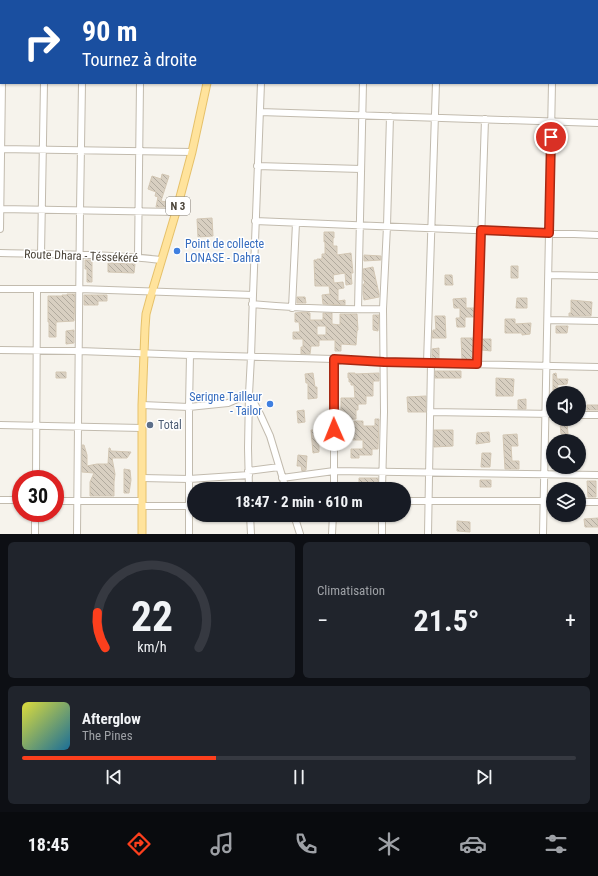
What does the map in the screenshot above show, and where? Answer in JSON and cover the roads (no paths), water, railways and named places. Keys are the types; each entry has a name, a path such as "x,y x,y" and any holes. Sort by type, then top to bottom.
{"main road":[{"name":"N 3","path":"142,534 142,405 146,314 192,152 207,84"}],"street":[{"path":"202,0 218,0"},
{"path":"0,229 2,84"},
{"path":"41,254 44,84"},
{"path":"77,534 82,84"},
{"path":"138,257 140,84"},
{"path":"249,482 249,394 261,84"},
{"path":"358,309 363,84"},
{"path":"428,534 430,412 429,363 436,84"},
{"path":"547,386 552,84"},
{"path":"260,112 598,123"},
{"path":"382,482 384,412 383,309 390,116"},
{"path":"477,364 485,119"},
{"path":"1,149 192,152"},
{"path":"258,166 361,169"},
{"path":"0,209 176,212"},
{"path":"255,221 598,235"},
{"path":"292,308 296,223"},
{"name":"Route Dhara - Téssékéré","path":"0,253 80,254 138,257 161,260"},
{"path":"548,275 598,276"},
{"path":"0,289 80,289 252,295"},
{"path":"36,470 37,290"},
{"path":"252,304 292,308 383,309"},
{"path":"548,320 598,321"},
{"path":"0,350 79,351 384,362 598,367"},
{"path":"189,482 188,406 190,355"},
{"path":"334,359 334,482"},
{"path":"142,405 188,406 228,403 249,394"},
{"path":"249,394 270,436 283,482"},
{"path":"430,412 546,414 543,534"},
{"path":"586,415 598,415"},
{"path":"0,425 142,428"},
{"path":"142,478 189,479 249,473 279,467"},
{"path":"282,478 334,471 598,475"},
{"path":"0,500 12,500"},
{"path":"64,500 187,506"},
{"path":"411,501 544,501"},
{"path":"586,502 598,502"},
{"path":"35,522 35,534"},
{"path":"189,534 190,522"},
{"path":"250,522 251,534"},
{"path":"296,522 300,534"},
{"path":"332,534 333,522"},
{"path":"382,522 382,534"}],"place":[{"name":"Point de collecte LONASE - Dahra","path":"177,251"},
{"name":"Serigne Tailleur - Tailor","path":"270,404"},
{"name":"Total","path":"150,425"}]}
